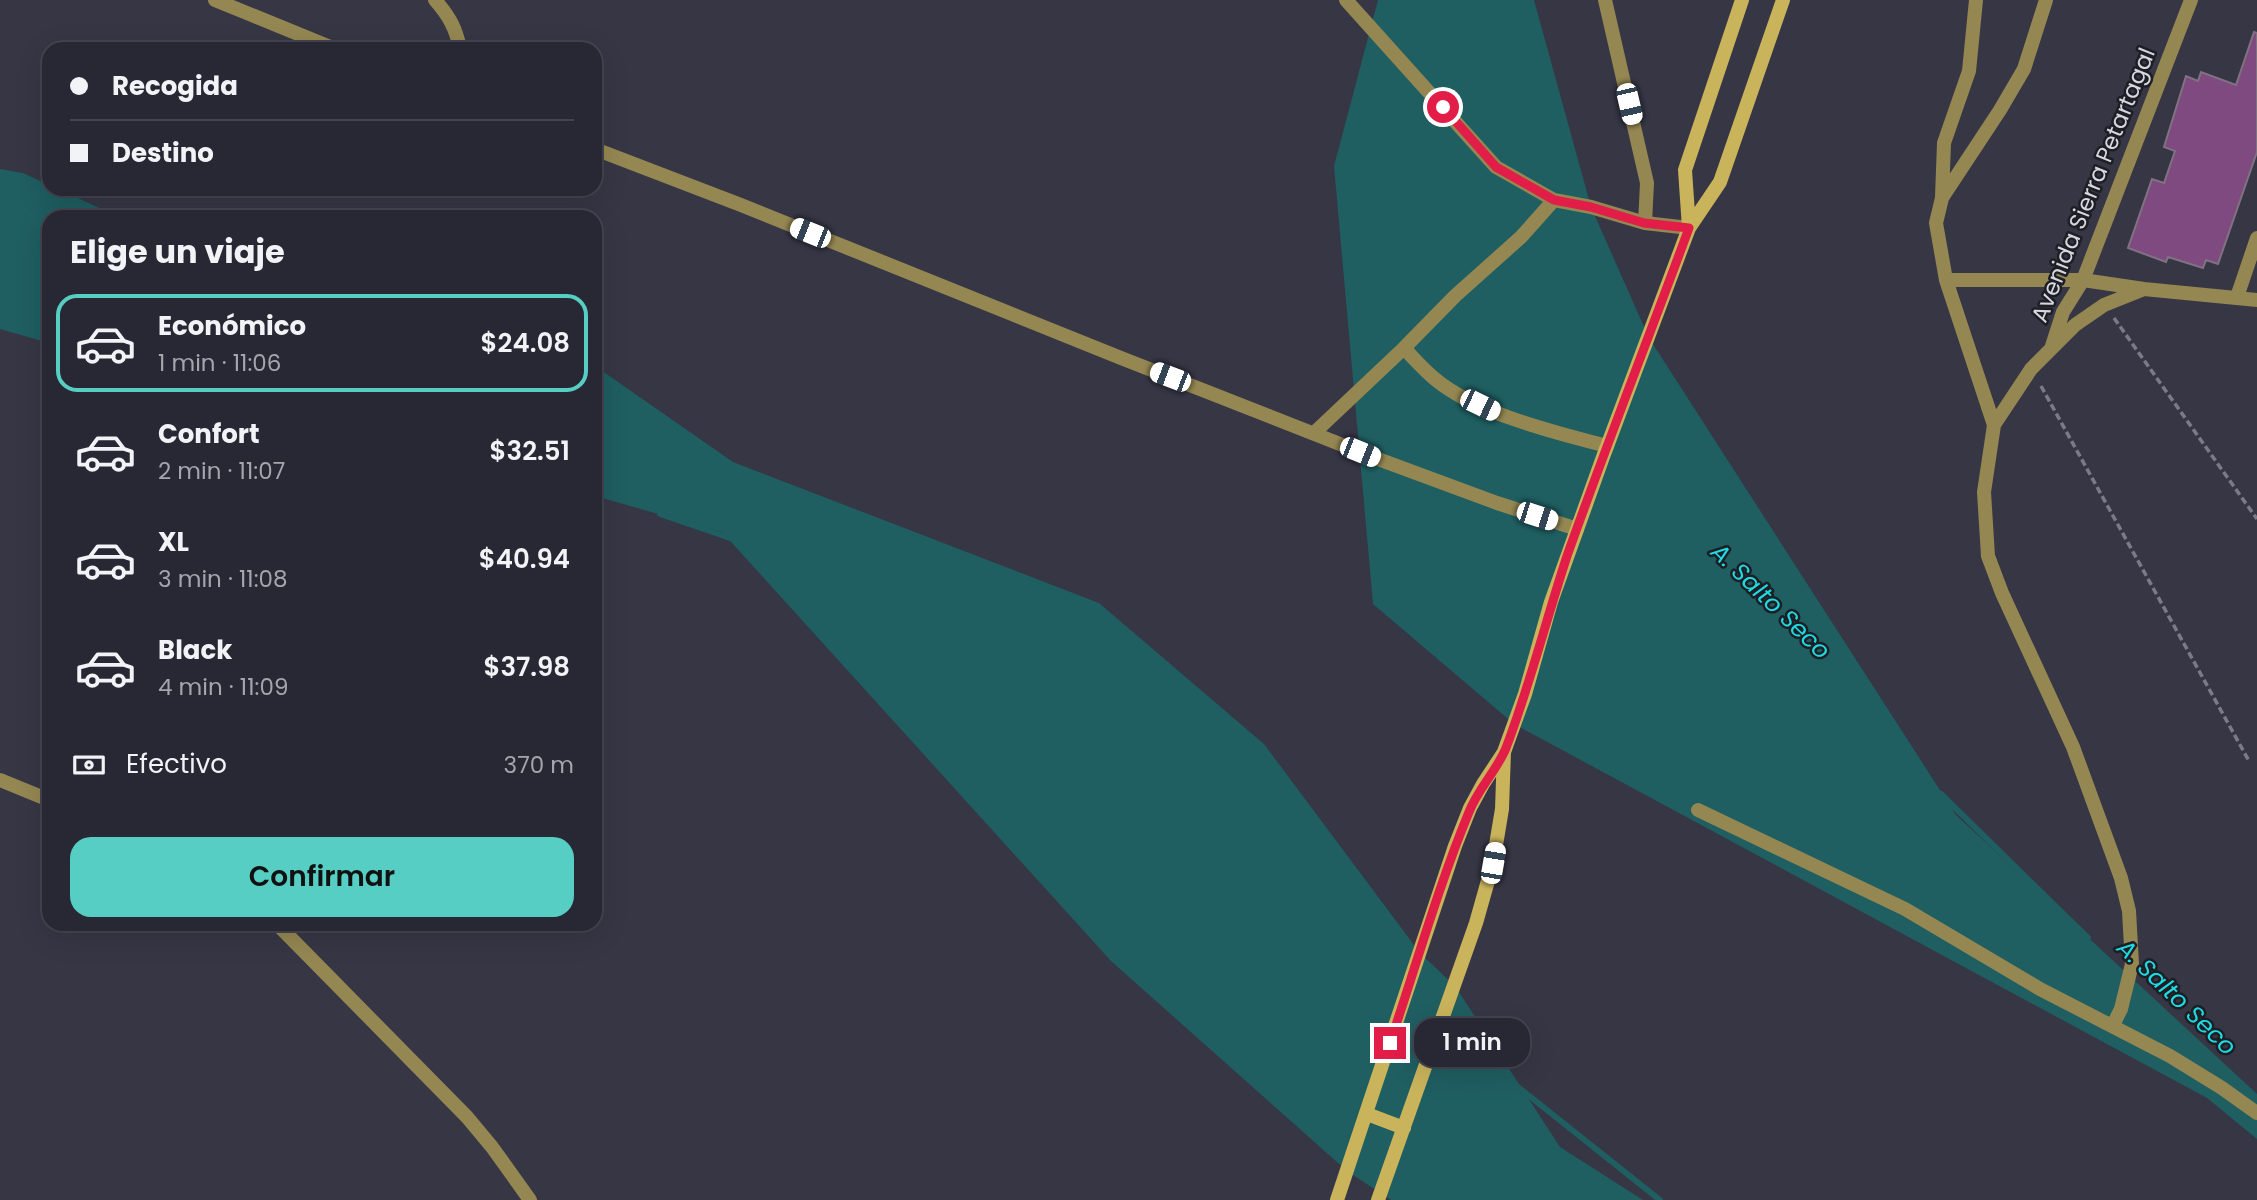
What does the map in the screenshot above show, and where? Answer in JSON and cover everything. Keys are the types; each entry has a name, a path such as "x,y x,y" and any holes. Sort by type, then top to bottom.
{"street":[{"path":"215,0 318,42"},
{"path":"435,0 450,17 459,42"},
{"path":"1346,0 1496,167 1554,200 1591,207 1644,223 1689,228"},
{"path":"1605,0 1647,183 1644,223"},
{"path":"1689,228 1685,170 1742,0"},
{"path":"1337,1200 1455,846 1476,796 1504,752 1551,602 1607,446 1689,228 1720,181 1783,0"},
{"path":"1976,0 1969,71 1944,143 1942,198 1936,223 1946,280 1994,425"},
{"path":"1942,198 2024,69 2046,0"},
{"name":"Avenida Sierra Petartagal","path":"2052,347 2063,312 2083,280 2191,0"},
{"path":"602,152 1121,359 1497,503 1577,529"},
{"path":"1314,433 1455,296 1521,237 1554,200"},
{"path":"2237,297 2257,238"},
{"path":"1946,280 2083,280 2257,300"},
{"path":"2113,1025 2121,1009 2132,964 2129,911 2121,877 2073,747 1988,556 1984,492 1994,425 2031,369 2075,325 2104,305 2144,289"},
{"path":"1404,348 1436,380 1461,396 1499,414 1607,446"},
{"path":"1378,1200 1455,986 1493,863 1502,809 1504,752"},
{"path":"0,780 42,797"},
{"path":"1698,810 1905,909 2040,989 2171,1055 2257,1113"},
{"path":"284,931 467,1117 530,1200"},
{"path":"1367,1114 1404,1128"}],"path":[{"path":"2104,305 2257,519"},
{"path":"2031,369 2249,761"}],"water":[{"path":"1378,0 1534,0 1591,207 1649,338 1956,815 2257,1094 2257,1139 2207,1098 1514,724 1373,604 1334,166"},
{"path":"0,169 23,173 42,182 42,196 73,196 104,210 42,210 42,341 0,329"},
{"path":"602,371 733,462 1099,603 1264,744 1420,953 1455,986 1560,1147 1643,1200 1391,1200 1347,1171 1111,961 722,532 602,498"}],"building":[{"path":"2254,32 2257,33 2257,152 2218,264 2206,260 2203,268 2168,257 2166,262 2128,248 2152,179 2164,183 2175,151 2164,147 2186,76 2198,81 2201,72 2236,85"}],"waterway":[{"path":"660,514 733,539"},
{"name":"A. Salto Seco","path":"1941,794 2088,938"},
{"path":"1518,1087 1660,1200"}],"route":[{"path":"1390,1043 1455,846 1470,808 1504,752 1525,694 1551,602 1602,457 1689,228 1644,223 1591,207 1554,200 1496,167 1443,107"}]}
